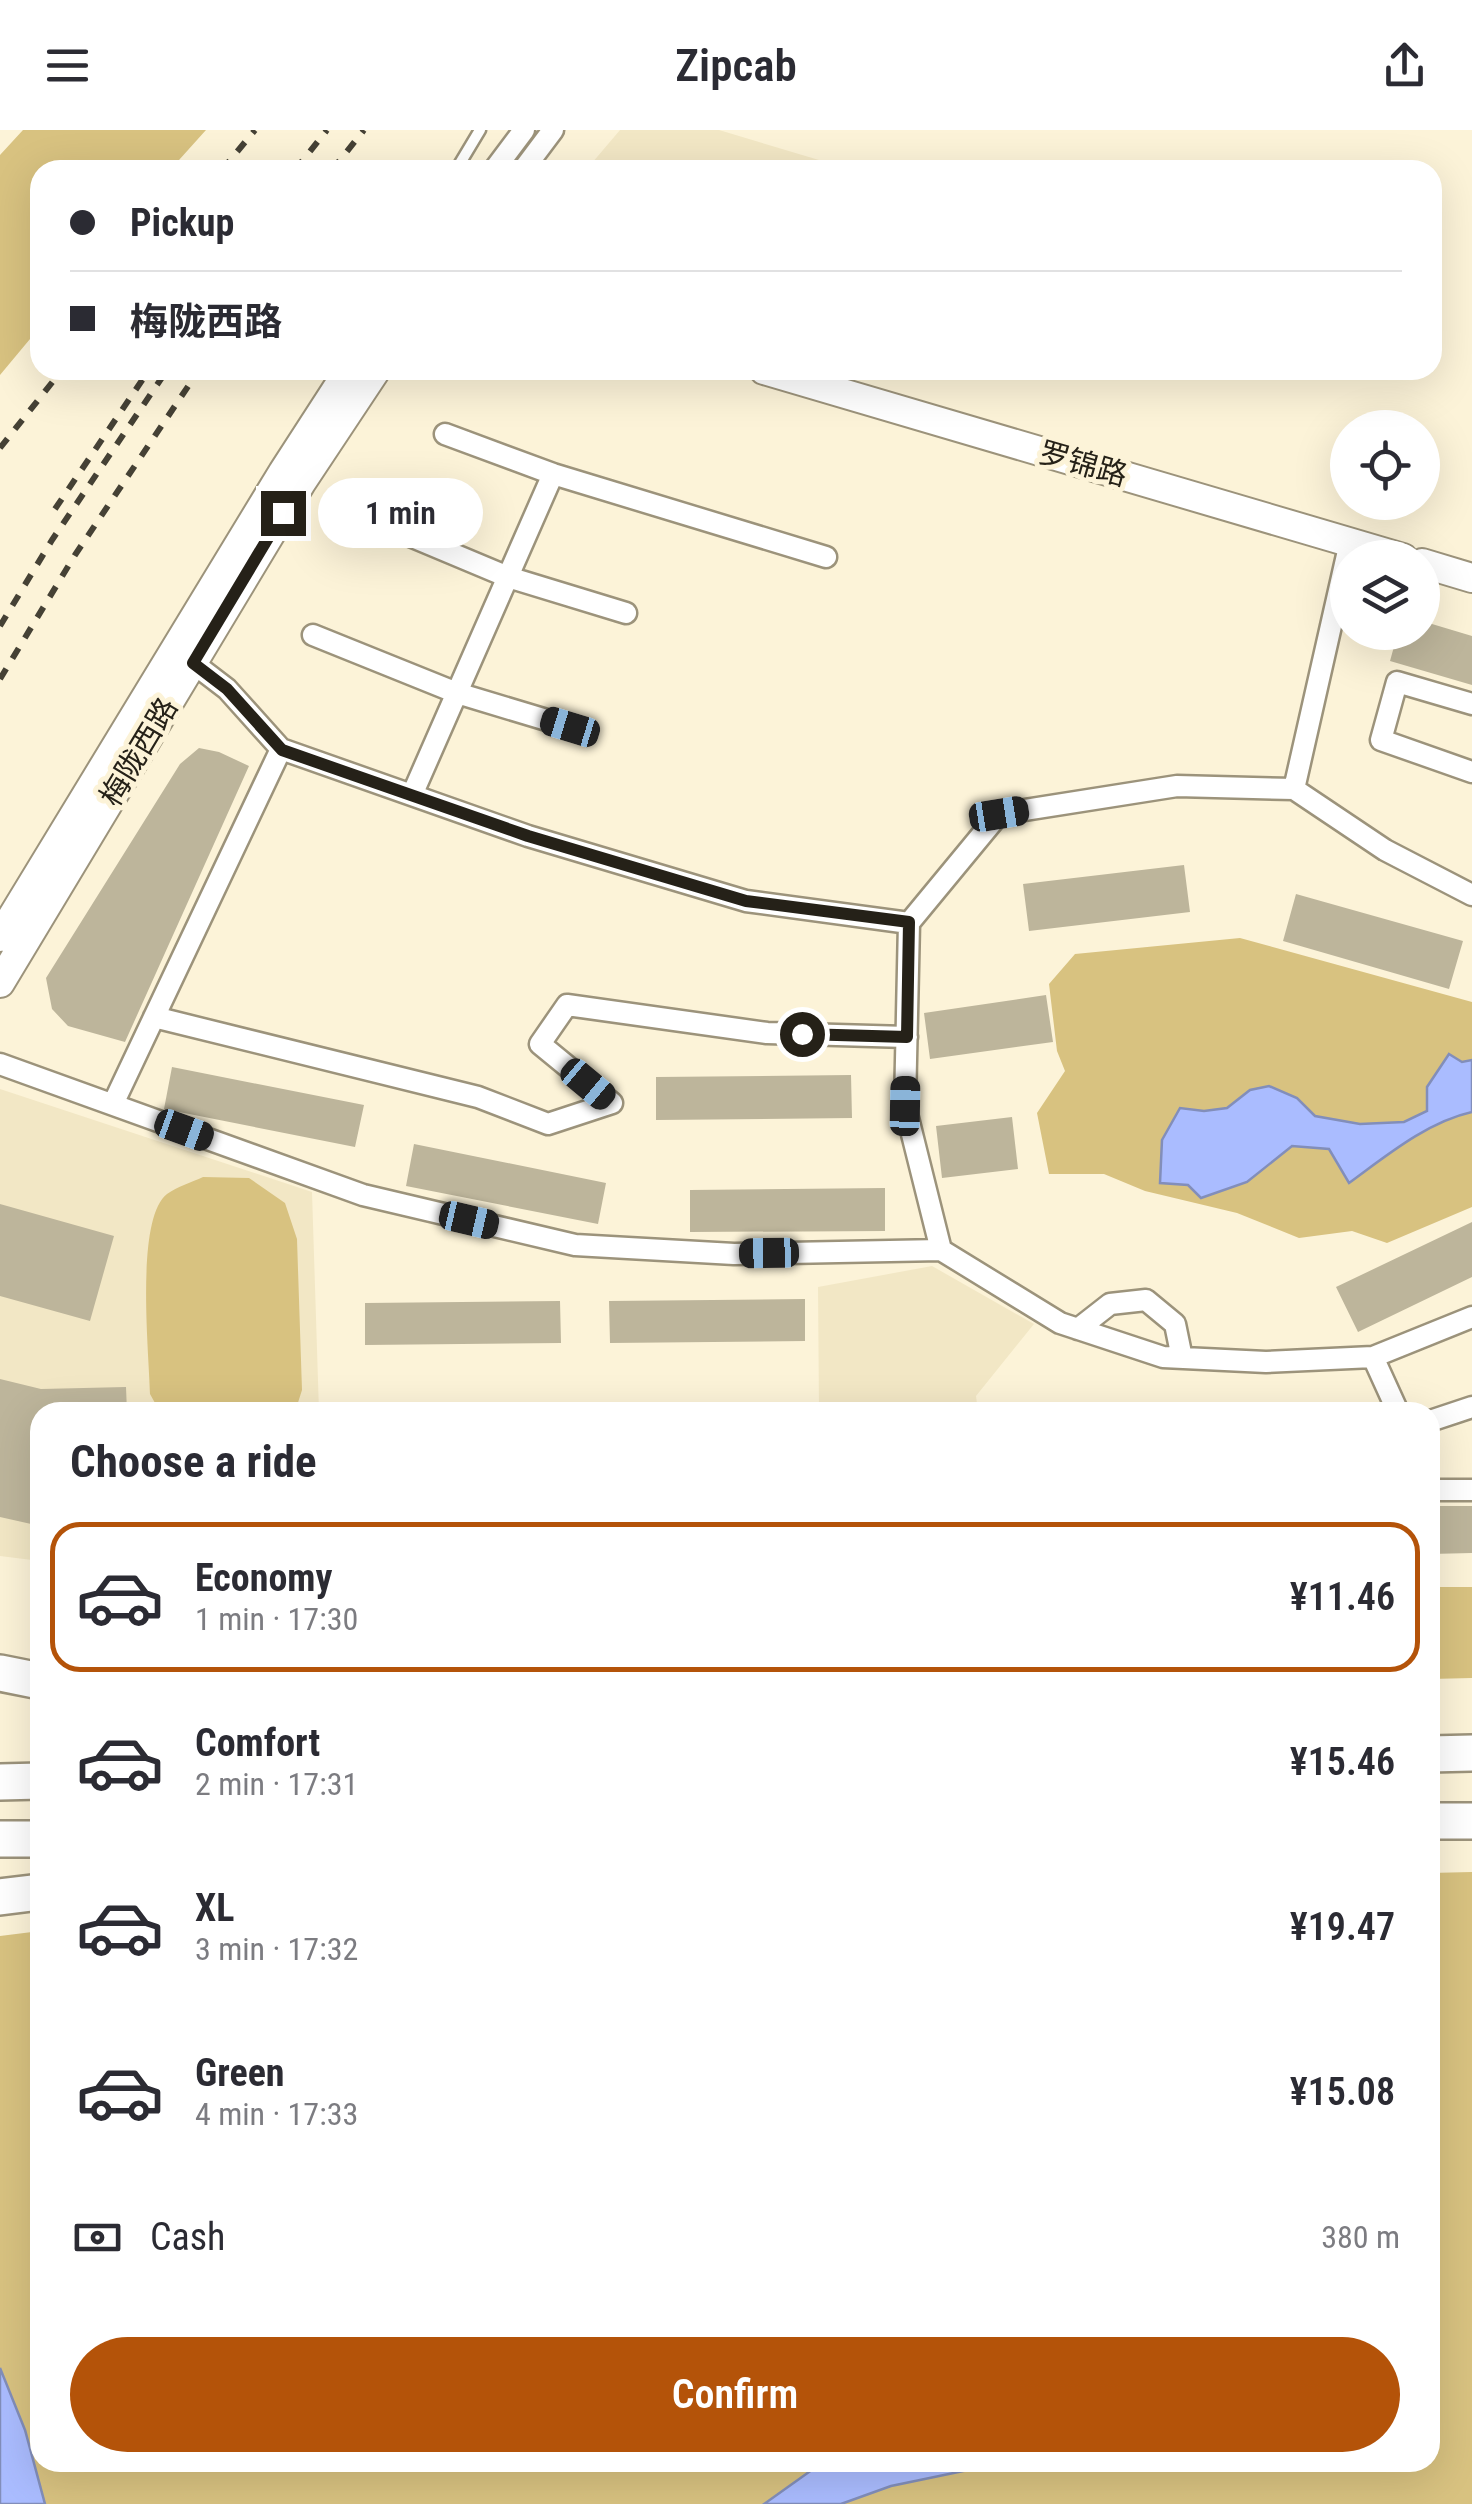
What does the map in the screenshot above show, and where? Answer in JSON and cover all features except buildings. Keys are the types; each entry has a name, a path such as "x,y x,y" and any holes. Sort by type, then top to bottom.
{"highway":[{"path":"0,1672 30,1679"},
{"path":"1440,1754 1472,1753"},
{"path":"0,1782 30,1781"},
{"path":"1440,1822 1472,1821"},
{"path":"0,1839 30,1839"},
{"path":"0,1897 30,1893"}],"street":[{"path":"502,160 524,130"},
{"path":"530,160 553,130"},
{"name":"梅陇西路","path":"0,937 272,488 342,380"},
{"name":"梅陇西路","path":"0,983 301,483 369,380"},
{"name":"罗锦路","path":"798,380 1343,540"},
{"path":"446,434 553,474 826,557"},
{"path":"412,795 553,474"},
{"path":"390,528 508,577 626,614"},
{"path":"1440,568 1472,578"},
{"path":"1294,789 1330,630"},
{"path":"314,635 457,693 570,727"},
{"path":"193,663 227,689 282,750 528,836 746,901 909,922"},
{"path":"1472,704 1397,682 1381,740 1472,772"},
{"path":"113,1104 282,750"},
{"path":"941,1250 905,1106 909,922 999,814 1176,786 1294,789 1385,850 1472,894"},
{"path":"154,1018 478,1097 548,1124 612,1103 540,1044 567,1005 767,1033 907,1037"},
{"path":"0,1064 363,1195 575,1245 734,1254 941,1250 1060,1323 1163,1357 1266,1362 1373,1357 1472,1317"},
{"path":"1078,1328 1110,1304 1146,1300 1175,1324 1182,1358"},
{"path":"1373,1357 1393,1402"},
{"path":"1440,1418 1472,1407"},
{"path":"1440,1490 1472,1490"}],"lane":[{"path":"462,160 480,130"}],"shaded area":[{"path":"23,130 206,130 179,160 30,160 30,339 0,375 0,155"},
{"path":"620,130 719,130 819,160 594,160"},
{"path":"1240,938 1472,1002 1472,1207 1387,1243 1352,1231 1299,1238 1237,1213 1145,1191 1104,1174 1049,1174 1037,1113 1065,1071 1057,1051 1049,984 1075,954"},
{"path":"0,1089 312,1192 319,1402 30,1402 30,1560 0,1556"},
{"path":"203,1177 249,1178 285,1203 297,1239 302,1390 298,1402 154,1402 150,1394 147,1257 157,1208 167,1194"},
{"path":"932,1266 1034,1324 976,1396 977,1402 819,1402 818,1287"},
{"path":"1440,1587 1472,1587 1472,1678 1440,1679"},
{"path":"1472,1872 1472,2504 45,2504 36,2472 1440,2472 1440,1873"},
{"path":"30,1932 30,2448 0,2368 0,1936"}],"water":[{"path":"1449,1054 1462,1062 1472,1060 1472,1112 1423,1132 1349,1183 1329,1149 1292,1146 1247,1182 1201,1198 1188,1185 1160,1183 1162,1140 1180,1108 1227,1108 1250,1090 1269,1086 1297,1098 1315,1116 1360,1124 1404,1122 1427,1111 1427,1087"},
{"path":"0,2368 25,2430 30,2472 36,2472 45,2504 0,2504"},
{"path":"809,2472 959,2472 891,2486 841,2504 764,2504"}],"railway":[{"path":"230,160 255,130"},
{"path":"303,160 327,130"},
{"path":"340,160 364,130"},
{"path":"0,448 54,380"},
{"path":"55,509 142,380"},
{"path":"0,626 52,540 160,380"},
{"path":"0,679 75,555 192,380"}],"route":[{"path":"283,513 193,663 227,689 282,750 528,836 746,901 909,922 907,1037 802,1034"}]}
